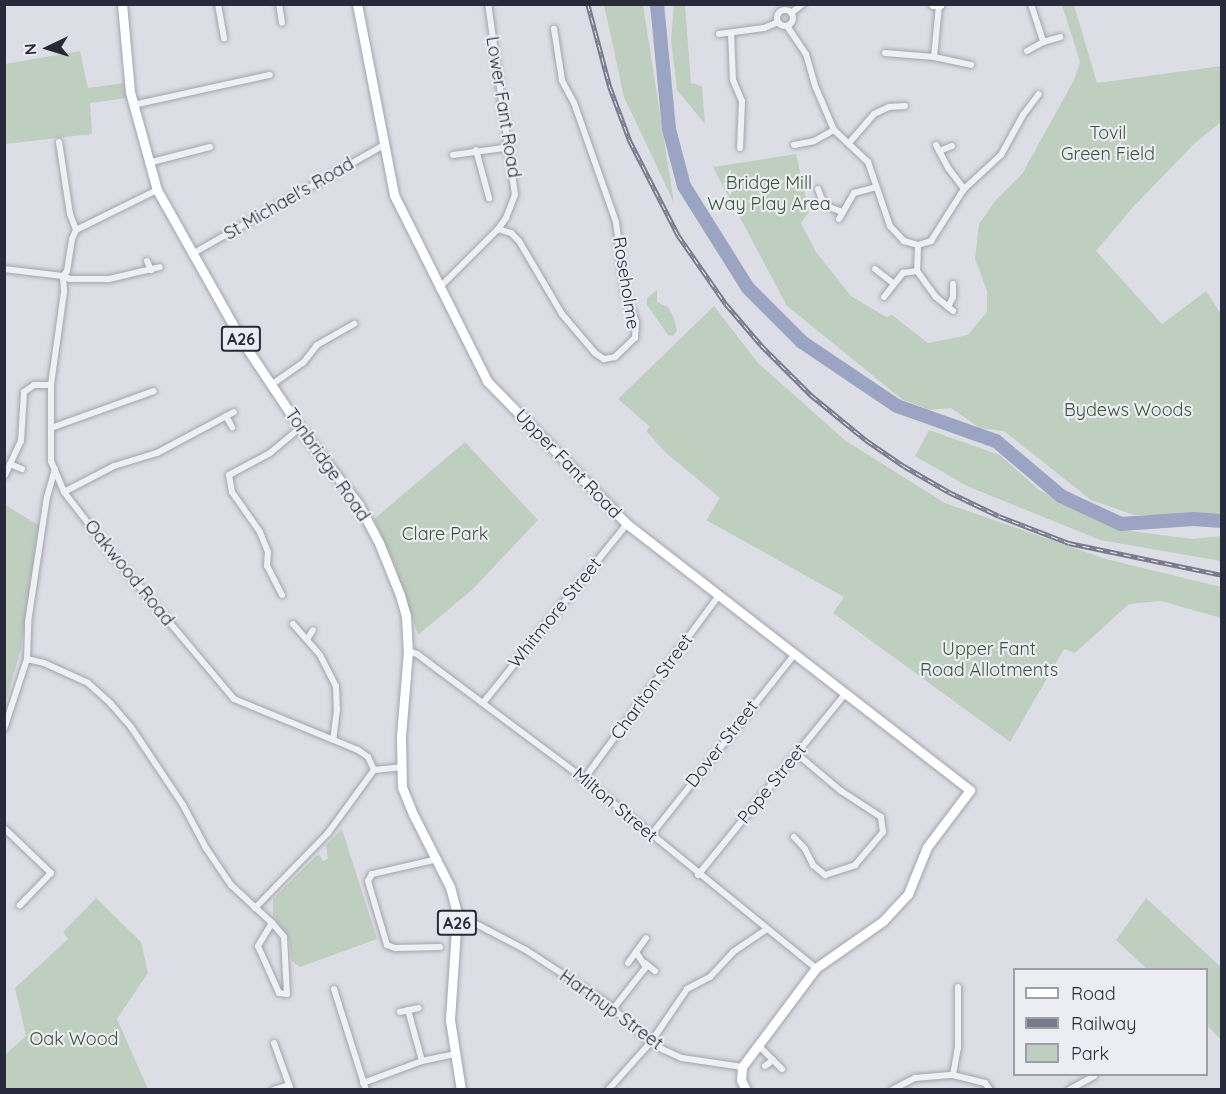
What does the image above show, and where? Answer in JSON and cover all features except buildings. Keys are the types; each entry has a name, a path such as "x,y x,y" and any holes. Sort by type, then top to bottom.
{"street":[{"name":"Tonbridge Road","path":"123,4 127,76 147,164 157,190 192,255 271,385 300,428 359,505 379,543 400,595 406,616 408,651 401,767 402,787 450,887 457,914 450,1020 460,1089"},
{"path":"218,4 224,38"},
{"path":"279,4 282,23"},
{"name":"Upper Fant Road","path":"357,4 386,144 394,195 487,381 627,524 970,790 927,847 908,894 883,921 816,968"},
{"name":"Lower Fant Road","path":"439,288 498,229 506,218 515,195 488,4"},
{"path":"777,4 782,11 791,13 803,4"},
{"path":"933,4 940,5 934,57"},
{"path":"1031,4 1043,42"},
{"path":"778,22 778,15 782,11"},
{"path":"787,26 792,20 791,13"},
{"path":"719,34 778,22 787,26 806,54 816,88 834,130 868,162 890,226 904,241 918,245 931,241 964,189 1000,155 1023,115 1039,94"},
{"name":"Roseholme","path":"498,229 511,233 519,241 562,314 595,353 604,358 615,357 634,338 636,322 625,293 616,222 574,103 562,80 554,29"},
{"path":"731,33 733,81 742,101 740,148"},
{"path":"1027,51 1043,42 1060,37"},
{"path":"885,53 934,57 971,65"},
{"path":"133,105 270,75"},
{"path":"849,142 874,114 890,107 905,106"},
{"path":"794,145 814,141 834,130"},
{"path":"59,142 70,214 76,230 157,190"},
{"name":"St Michael's Road","path":"192,255 386,144"},
{"path":"952,146 937,148 964,189"},
{"path":"147,164 210,147"},
{"path":"453,155 510,147"},
{"path":"476,150 489,198"},
{"path":"838,219 854,193 876,187"},
{"path":"818,189 824,205 842,212"},
{"name":"Oakwood Road","path":"76,230 72,239 67,272 63,276 64,292 51,385 51,461 64,492 112,554 234,699 358,750 368,758 374,770"},
{"path":"918,245 917,272 936,297 951,309 954,297 953,284"},
{"path":"147,261 151,270"},
{"path":"4,269 63,276 70,279 109,279 160,267"},
{"path":"875,269 894,284"},
{"path":"884,297 903,273 917,272"},
{"path":"271,385 303,363 317,345 354,324"},
{"path":"5,475 21,441 24,392 34,385 51,385"},
{"path":"51,428 154,392"},
{"path":"64,492 114,466 157,453 234,412"},
{"path":"226,416 232,427"},
{"path":"282,595 267,566 268,552 260,532 232,492 229,475 270,453 300,428"},
{"path":"10,464 22,469"},
{"path":"4,729 27,659 28,622 47,497 55,470"},
{"name":"Whitmore Street","path":"483,703 627,524"},
{"name":"Charlton Street","path":"584,779 719,595"},
{"path":"293,624 308,638 320,655 336,686 338,709 333,740"},
{"path":"308,638 313,630"},
{"name":"Milton Street","path":"408,651 417,654 584,779 698,875 816,968"},
{"name":"Dover Street","path":"651,835 795,654"},
{"path":"27,659 44,663 88,683 111,704 130,727 183,805 206,848 231,885 272,922 284,937 287,994 279,993 258,946 272,922"},
{"name":"Pope Street","path":"698,875 846,693"},
{"path":"794,837 805,849 813,865 825,875 855,864 883,832 881,817 841,791 797,753"},
{"path":"255,908 328,833 374,770 401,767"},
{"path":"4,828 51,873 20,905"},
{"path":"438,860 372,874 368,881 387,945 395,948 440,947"},
{"name":"Hartnup Street","path":"457,914 526,950 613,1009 651,1042 682,1058 742,1067"},
{"path":"608,1089 651,1042 687,989 710,977 733,952 767,929"},
{"path":"628,963 646,938"},
{"path":"636,952 655,970"},
{"path":"613,1009 645,969 645,963"},
{"path":"746,1089 741,1080 742,1067 816,968"},
{"path":"953,1075 958,1048 958,987"},
{"path":"334,989 365,1086 422,1061 454,1054"},
{"path":"400,1012 419,1008"},
{"path":"408,1010 422,1061"},
{"path":"273,1089 290,1087 274,1043"},
{"path":"758,1045 782,1069"},
{"path":"765,1066 773,1060"},
{"path":"892,1089 915,1078 953,1075 986,1083 990,1089"},
{"path":"1070,1089 1094,1076"}],"green space":[{"path":"604,5 643,5 674,203 624,97"},
{"path":"674,5 685,5 691,83 702,86 705,124 677,90 671,40"},
{"name":"Bydews Woods","path":"1062,5 1074,5 1097,83 1221,66 1221,122 1195,143 1134,206 1096,251 1162,324 1206,291 1221,314 1221,515 1134,515 1091,500 1004,431 980,428 951,408 930,410 903,400 787,306 713,167 796,154 809,212 801,223 816,252 851,296 886,317 892,315 928,343 968,335 987,312 987,291 975,259 979,224 996,200 1022,174 1074,80 1080,62"},
{"path":"80,51 88,88 124,83 127,98 90,103 92,134 5,144 5,64"},
{"path":"657,290 657,302 668,307 674,318 677,331 673,336 668,335 647,305 647,298"},
{"name":"Upper Fant Road Allotments","path":"714,306 758,363 846,441 945,503 1106,559 1221,587 1221,618 1161,601 1129,604 1075,653 1064,649 1010,742 833,613 844,597 706,520 720,498 665,452 647,432 649,426 618,399"},
{"path":"929,430 1000,455 1039,490 1123,530 1192,539 1221,536 1221,561 1100,540 967,486 915,456"},
{"name":"Clare Park","path":"465,442 538,520 473,589 418,635 394,563 374,519"},
{"path":"5,505 40,526 21,648 5,705"},
{"path":"342,829 377,939 300,967 292,961 289,939 273,916 273,899 316,856 320,855 323,861 328,859 326,845"},
{"name":"Oak Wood","path":"96,898 141,942 148,973 117,1019 148,1089 5,1089 5,1055 26,1036 15,988 68,939 63,932"},
{"path":"1146,898 1221,967 1221,1040 1208,1026 1208,968 1146,968 1116,940"}],"waterway":[{"path":"657,4 669,129 684,186 748,288 802,342 897,406 996,441 1061,496 1121,524 1194,519 1222,521"}],"railway":[{"path":"588,4 610,87 630,141 678,235 726,304 761,345 811,395 866,440 904,466 949,492 999,516 1069,543 1222,575"}],"park label":[{"name":"Tovil Green Field","path":"1108,144"},
{"name":"Bridge Mill Way Play Area","path":"769,194"}]}
